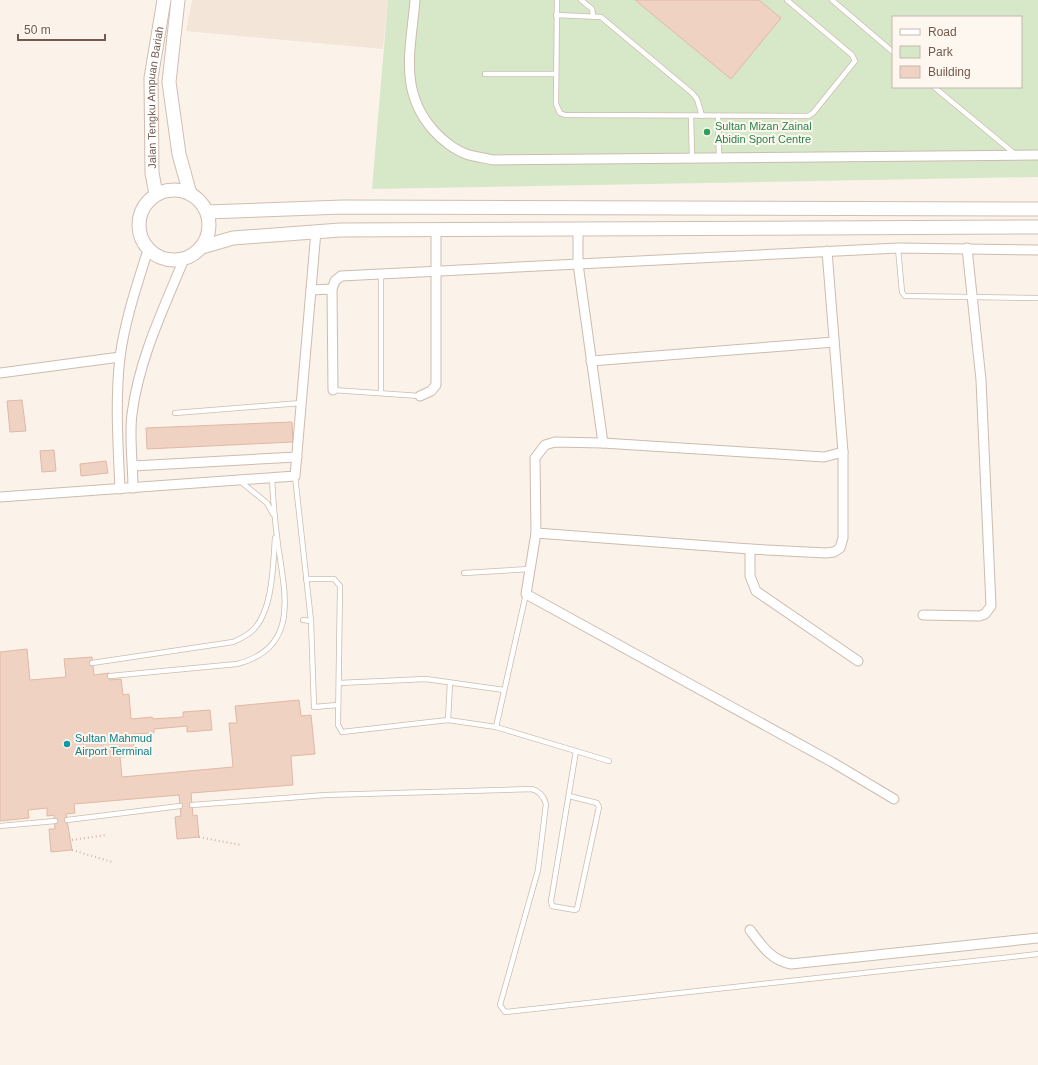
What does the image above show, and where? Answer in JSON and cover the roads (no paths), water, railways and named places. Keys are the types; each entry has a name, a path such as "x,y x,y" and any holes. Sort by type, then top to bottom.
{"main road":[{"name":"Jalan Tengku Ampuan Bariah","path":"156,194 151,159 151,78 164,0"},
{"name":"Jalan Tengku Ampuan Bariah","path":"178,0 169,82 179,154 190,194"},
{"path":"166,190 179,190 190,194 200,201 207,212 209,224 208,236 202,247 193,255 184,259 170,261 158,257 148,250 142,241 139,231 139,220 145,205 156,194 166,190"},
{"path":"207,212 343,208 1038,209"},
{"path":"202,247 232,238 316,231 1038,227"}],"street":[{"path":"415,0 409,64 411,92 422,118 441,139 466,154 493,160 1038,154"},
{"path":"420,396 431,391 436,385 436,230"},
{"path":"578,230 578,264 603,443"},
{"path":"0,497 295,476 316,231"},
{"path":"333,390 332,289 335,281 341,276 898,248 1038,250"},
{"path":"923,615 979,616 985,614 991,606 981,380 968,248"},
{"path":"120,488 118,418 120,357 129,310 148,250"},
{"path":"536,533 750,549 826,553 834,552 840,548 843,538 843,452 827,251"},
{"path":"133,488 131,416 140,374 152,334 184,259"},
{"path":"311,290 332,289"},
{"path":"591,361 834,342"},
{"path":"0,373 120,357"},
{"path":"843,452 824,457 603,443 555,442 544,445 535,458 536,533 526,594 825,758 894,799"},
{"path":"132,466 297,457"},
{"path":"750,549 750,576 756,591 858,661"},
{"path":"750,930 764,950 784,962 791,964 1038,938"}],"lane":[{"path":"557,0 556,104 560,113 565,115 808,116 854,64 852,55 786,0"},
{"path":"581,0 592,9 593,15"},
{"path":"832,0 892,51"},
{"path":"556,15 593,15 601,17 692,93 696,99 702,116"},
{"path":"485,74 556,74"},
{"path":"935,88 1015,154"},
{"path":"690,116 692,158"},
{"path":"718,116 719,157"},
{"path":"898,248 902,292 905,296 1038,298"},
{"path":"381,274 381,393"},
{"path":"333,390 420,396"},
{"path":"175,413 301,403"},
{"path":"295,476 311,621 314,707 338,705"},
{"path":"110,676 237,664 255,658 270,647 280,631 286,613 285,594 274,515 272,478"},
{"path":"239,480 266,503 274,515"},
{"path":"92,663 233,642 245,636 253,630 263,613 271,585 276,531"},
{"path":"464,573 530,569"},
{"path":"306,579 334,579 340,586 338,725 342,732 448,720 496,727 609,761"},
{"path":"496,727 526,594"},
{"path":"304,620 311,621"},
{"path":"339,683 426,679 504,690"},
{"path":"448,720 450,683"},
{"path":"569,796 597,804 598,807 578,909 575,910 552,906 551,901 576,751"},
{"path":"192,805 326,795 532,788 537,790 545,799 546,804 538,870 500,1005 505,1012 1038,954"},
{"path":"67,820 180,806"},
{"path":"0,826 55,821"}],"place":[{"name":"Sultan Mizan Zainal Abidin Sport Centre","path":"707,132"},
{"name":"Sultan Mahmud Airport Terminal","path":"67,744"}]}
